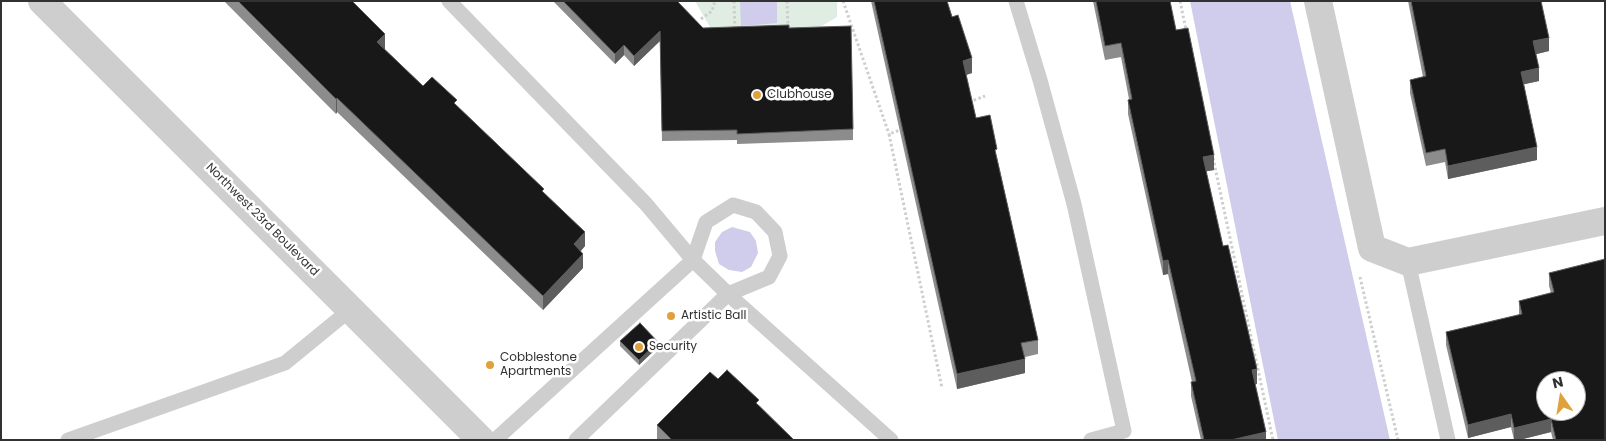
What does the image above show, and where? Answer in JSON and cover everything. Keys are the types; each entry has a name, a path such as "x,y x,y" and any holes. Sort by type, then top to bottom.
{"street":[{"name":"Northwest 23rd Boulevard","path":"42,1 481,440"},
{"path":"1318,1 1372,248 1408,262 1605,221"}],"lane":[{"path":"449,1 646,204 693,260 728,294 891,440"},
{"path":"1016,1 1074,204 1124,431 1091,440"},
{"path":"496,440 693,260 706,222 733,205 756,212 775,232 780,256 769,277 728,294 576,440"},
{"path":"1408,262 1448,440"},
{"path":"68,440 285,363 350,309"}],"path":[{"path":"700,19 712,11 715,1"},
{"path":"734,1 735,32"},
{"path":"787,1 788,32"},
{"path":"843,1 889,134 942,388"},
{"path":"1180,1 1186,30"},
{"path":"967,103 985,96"},
{"path":"889,134 907,127"},
{"path":"1213,157 1272,440"}],"shaded area":[{"path":"695,1 837,1 837,17 810,33 715,51 710,27"}],"water":[{"path":"740,1 777,1 777,23 741,26"},
{"path":"1190,1 1290,1 1390,440 1278,440"},
{"path":"732,227 750,232 756,241 758,253 751,267 742,272 729,270 719,264 715,251 715,242 722,232"}],"building":[{"path":"238,1 352,1 385,34 377,42 423,86 432,77 457,100 454,103 544,189 542,191 585,232 574,244 583,254 543,296 336,99"},
{"name":"Clubhouse","path":"563,1 677,1 703,28 789,25 789,28 851,26 853,129 737,134 737,130 662,131 660,31 634,56 624,45 615,54"},
{"path":"874,1 947,1 952,17 958,15 972,58 963,61 976,118 990,115 997,149 995,150 1038,340 1021,343 1025,359 957,374"},
{"path":"1096,1 1170,1 1176,30 1188,28 1214,155 1203,157 1223,246 1228,245 1257,369 1252,370 1266,432 1231,440 1204,440 1191,382 1196,381 1168,260 1163,261 1128,100 1132,99 1121,43 1105,46"},
{"path":"1411,1 1541,1 1549,38 1533,41 1539,68 1521,72 1537,147 1448,166 1445,149 1426,153 1410,80 1426,76"},
{"path":"1605,259 1605,440 1556,440 1551,421 1586,421 1586,371 1536,371 1536,421 1543,421 1514,428 1511,414 1468,425 1446,332 1522,314 1519,301 1554,292 1549,273"},
{"name":"Security","path":"640,323 658,342 639,360 620,341"},
{"path":"727,370 759,400 756,403 794,440 672,440 657,425 710,372 718,379"}],"place":[{"name":"Clubhouse","path":"757,95"},
{"name":"Artistic Ball","path":"671,316"},
{"name":"Security","path":"639,347"},
{"name":"Cobblestone Apartments","path":"490,365"}]}
